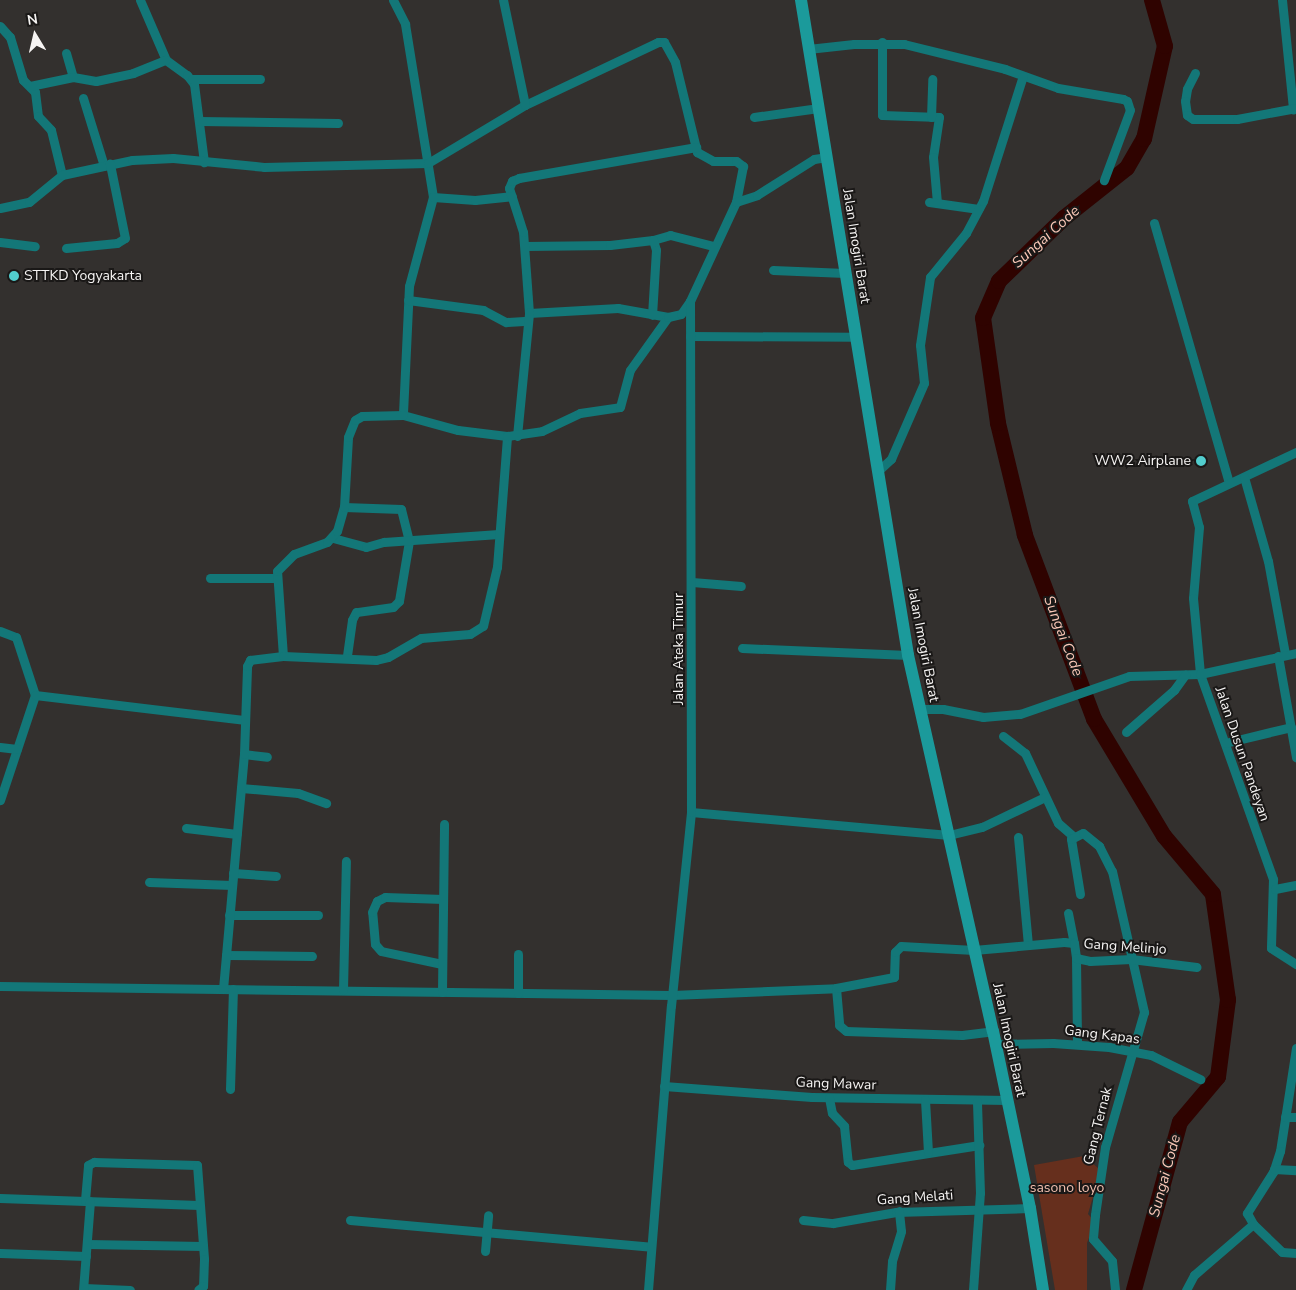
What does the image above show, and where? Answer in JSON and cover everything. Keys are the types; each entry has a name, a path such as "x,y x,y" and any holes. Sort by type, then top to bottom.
{"main road":[{"name":"Jalan Imogiri Barat","path":"800,0 908,655 996,1044 1030,1208 1043,1290"}],"street":[{"path":"140,0 166,60 192,79 260,79"},
{"path":"392,0 405,24 433,197 408,300 403,415"},
{"path":"503,0 525,105"},
{"path":"1195,72 1187,88 1185,101 1187,115 1193,119 1238,119 1295,108 1282,0"},
{"path":"0,26 10,37 22,80 30,86 37,97 38,116 51,130 62,175"},
{"path":"0,208 29,202 62,175 107,165 173,158 264,167 428,163 525,105 658,42 664,42 675,62 696,147 706,159 722,163 736,161 744,166 736,202 713,246 690,301 682,314 668,317 618,308 528,317 506,322 483,310 408,300"},
{"path":"808,49 882,42 904,44 1023,76 1058,88 1127,100 1130,110 1104,180"},
{"path":"882,42 882,115 939,118 933,157 933,203 978,209"},
{"path":"66,52 73,77"},
{"path":"30,86 73,77 96,81 133,73 166,60"},
{"path":"878,471 895,452 924,383 920,345 930,277 966,233 978,209 994,170 1023,76"},
{"path":"192,79 204,162"},
{"path":"931,117 932,79"},
{"path":"66,248 118,243 125,238 107,165 83,98"},
{"path":"754,117 818,108"},
{"path":"199,121 338,122"},
{"path":"517,436 528,317 525,246 510,183 519,178 696,147"},
{"path":"736,202 757,195 814,159 827,156"},
{"path":"433,197 475,200 512,196"},
{"path":"1154,223 1229,482"},
{"path":"525,246 610,244 653,240 670,236 713,246"},
{"path":"652,315 656,250 653,240"},
{"path":"0,242 35,246"},
{"path":"773,270 845,274"},
{"name":"Jalan Ateka Timur","path":"648,1290 672,995 692,812 690,301"},
{"path":"333,538 344,507 348,437 355,420 362,416 403,415 458,430 517,436 542,432 580,413 620,407 630,370 668,317"},
{"path":"690,336 855,336"},
{"path":"223,989 244,754 247,666 250,660 283,656 346,657 376,660 388,658 421,638 470,634 483,626 497,568 507,436"},
{"path":"1296,452 1192,501 1199,528 1193,598 1200,674 1296,653"},
{"path":"1244,477 1268,561 1296,756"},
{"path":"344,507 401,509 409,541 399,601 393,607 356,612 352,620 346,657"},
{"path":"283,656 276,578 281,564 294,554 333,538 361,547 499,534"},
{"path":"210,578 276,578"},
{"path":"692,582 741,586"},
{"path":"0,631 16,637 35,695 0,800"},
{"path":"742,648 908,655"},
{"name":"Jalan Dusun Pandeyan","path":"920,709 943,709 997,717 1052,704 1129,676 1200,674 1275,889 1271,948 1296,964"},
{"path":"1126,732 1174,690 1184,675"},
{"path":"35,695 244,720"},
{"path":"1225,744 1291,727"},
{"path":"1003,736 1025,753 1058,824 1073,836 1080,894"},
{"path":"0,747 16,749"},
{"path":"244,754 267,757"},
{"path":"241,788 298,793 326,803"},
{"path":"692,812 949,835 982,827 1045,797"},
{"path":"442,992 444,824"},
{"path":"186,828 237,834"},
{"name":"Gang Ternak","path":"1073,836 1087,836 1106,854 1144,1012 1105,1147 1093,1231 1097,1245 1112,1261 1114,1290"},
{"path":"1018,837 1028,944"},
{"path":"343,990 346,861"},
{"path":"233,873 276,876"},
{"path":"149,882 232,885"},
{"path":"1275,889 1296,885"},
{"path":"442,964 381,951 375,944 372,912 377,902 385,897 443,899"},
{"path":"1068,912 1074,942"},
{"path":"229,915 318,915"},
{"name":"Gang Melinjo","path":"836,988 894,977 895,952 901,946 974,950 1028,944 1074,942 1076,958 1102,962 1131,959 1197,967"},
{"path":"518,954 518,993"},
{"path":"226,955 312,956"},
{"path":"1076,958 1077,1044"},
{"path":"0,986 672,995 836,988 839,1025 846,1031 962,1034 993,1031"},
{"path":"230,1089 233,989"},
{"name":"Gang Kapas","path":"996,1044 1077,1044 1132,1052 1172,1063 1200,1079"},
{"path":"1296,1048 1280,1152 1274,1169 1247,1207 1253,1224 1282,1252 1296,1253"},
{"name":"Gang Mawar","path":"664,1086 829,1098 1007,1100"},
{"path":"829,1098 832,1113 845,1130 849,1163 857,1165 979,1145"},
{"path":"925,1100 928,1152"},
{"path":"973,1290 979,1208 977,1100"},
{"path":"1285,1117 1296,1118"},
{"path":"130,1290 84,1289 87,1244 88,1165 94,1162 174,1163 198,1166 203,1246 203,1286 198,1290"},
{"path":"1274,1169 1296,1170"},
{"path":"0,1198 199,1205"},
{"name":"Gang Melati","path":"803,1220 839,1223 899,1211 1030,1208"},
{"path":"890,1290 892,1261 901,1231 899,1211"},
{"path":"485,1251 488,1216"},
{"path":"350,1220 651,1247"},
{"path":"1186,1290 1194,1275 1253,1224"},
{"path":"87,1244 203,1246"},
{"path":"0,1253 86,1256"}],"green space":[{"name":"sasono loyo","path":"1084,1156 1098,1168 1099,1176 1088,1214 1095,1222 1087,1243 1087,1290 1055,1290 1034,1165"}],"waterway":[{"name":"Sungai Code","path":"1134,1290 1180,1122 1218,1077 1228,1000 1213,894 1164,836 1094,719 1025,535 998,423 983,318 999,281 1064,218 1127,168 1144,139 1165,46 1152,0"}],"place":[{"name":"STTKD Yogyakarta","path":"14,276"},
{"name":"WW2 Airplane","path":"1201,461"}]}
